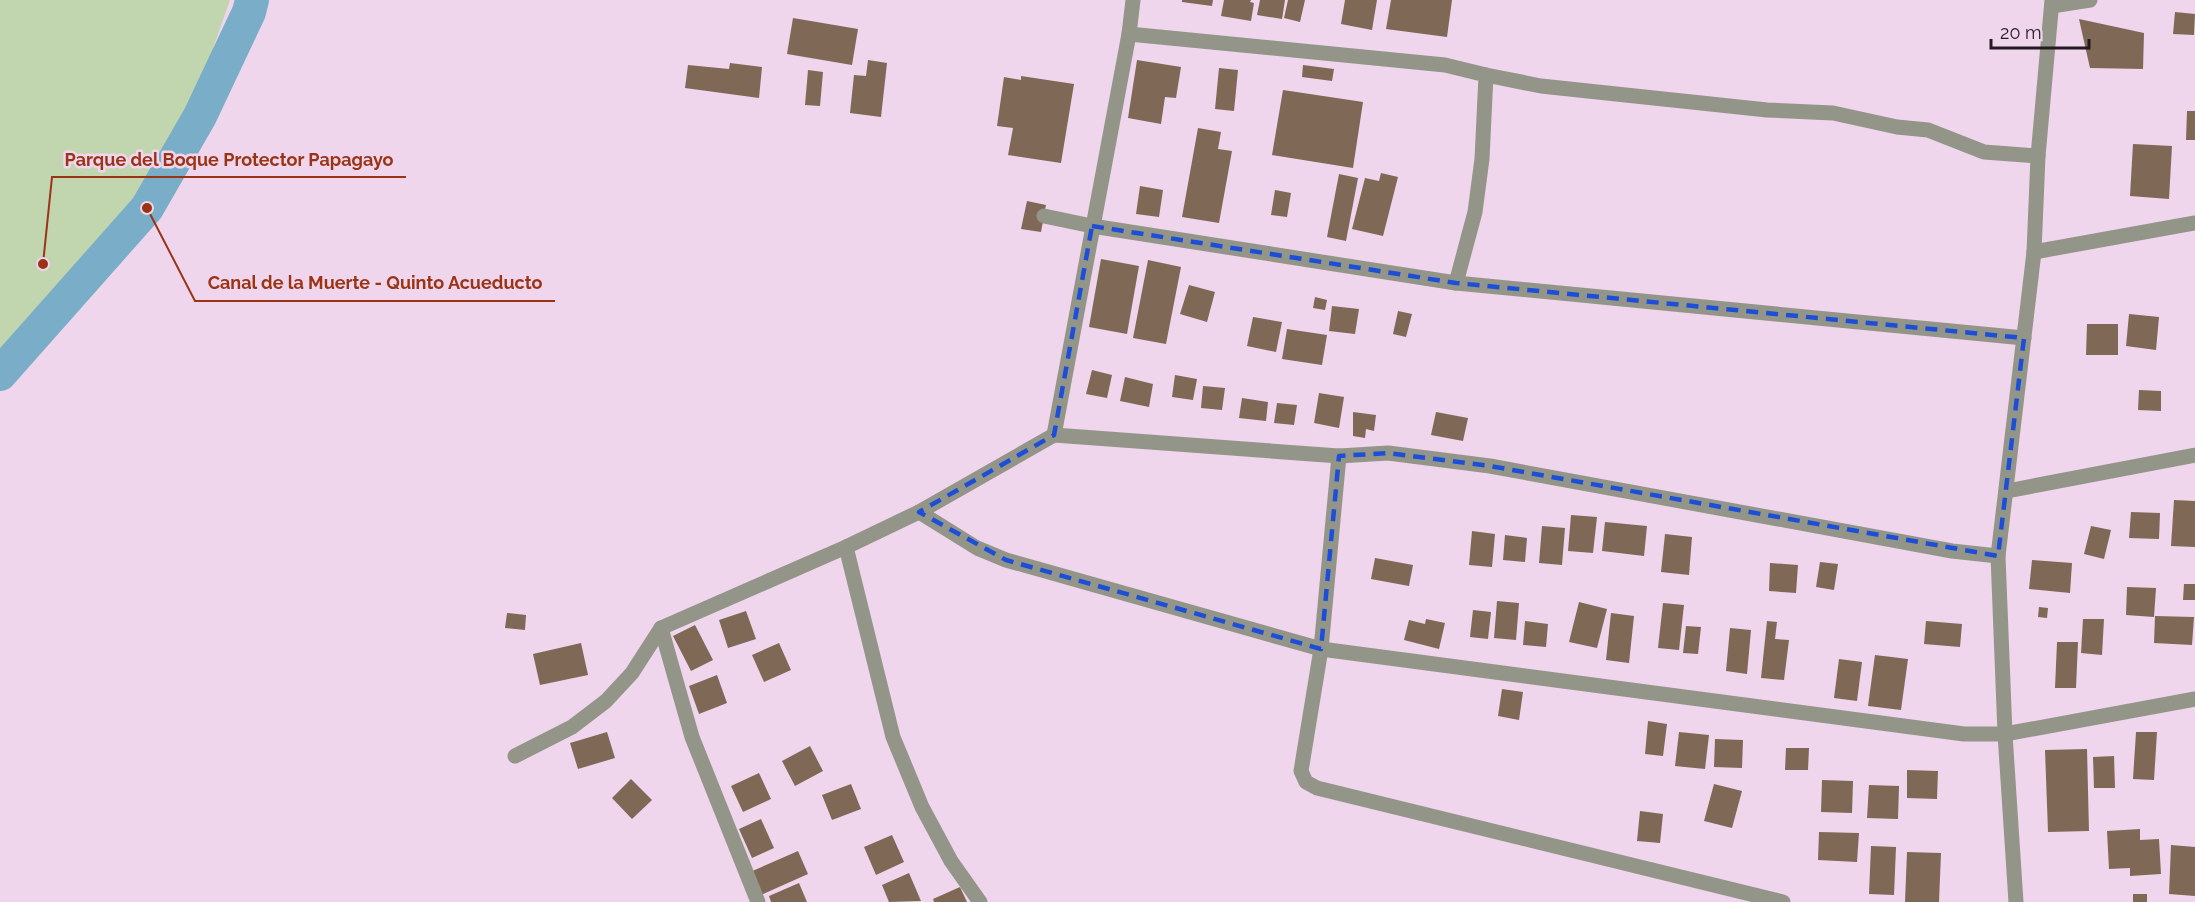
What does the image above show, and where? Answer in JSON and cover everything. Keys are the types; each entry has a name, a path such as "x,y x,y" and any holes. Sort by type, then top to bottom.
{"street":[{"path":"1054,435 1129,34 1133,0"},
{"path":"2016,902 2005,734 1998,556 2034,252 2038,156 2052,3 2090,0"},
{"path":"1129,34 1445,65 1553,87 1767,110 1833,113 1897,127 1928,130 1984,152 2038,156"},
{"path":"1456,283 1476,201 1482,159 1486,75"},
{"path":"1044,216 1092,226 1456,283 2024,338"},
{"path":"2034,252 2195,223"},
{"path":"515,756 572,727 606,701 632,674 661,628 846,547 919,512 1054,435 1339,456 1388,453 1490,466 1952,551 1998,556"},
{"path":"2007,491 2195,455"},
{"path":"1339,456 1321,649 1301,771 1306,782 1317,788 1783,902"},
{"path":"919,512 977,548 1006,560 1321,649 1964,734 2005,734 2195,699"},
{"path":"846,547 893,737 932,825 951,861 980,902"},
{"path":"661,628 693,737 758,902"}],"highlighted area":[{"path":"1092,226 1456,283 2024,338 1998,556 1490,466 1388,453 1339,456 1321,649 1006,560 919,512 1054,435"}],"green space":[{"path":"0,0 230,0 172,165 0,364"}],"building":[{"path":"1182,0 1213,0 1212,6 1182,2"},
{"path":"1224,0 1251,0 1250,2 1254,3 1251,21 1221,16"},
{"path":"1260,0 1285,0 1282,19 1257,15"},
{"path":"1288,0 1305,0 1300,22 1284,18"},
{"path":"1345,0 1377,0 1372,30 1341,24"},
{"path":"1391,0 1452,0 1447,37 1386,29"},
{"path":"2175,12 2195,14 2194,35 2173,34"},
{"path":"793,18 858,29 852,65 787,54"},
{"path":"2079,19 2144,33 2143,69 2090,68"},
{"path":"868,60 887,63 881,117 850,113 854,75 866,76"},
{"path":"1137,60 1181,67 1176,98 1165,97 1161,124 1128,118"},
{"path":"730,63 762,67 759,98 685,88 688,65 729,69"},
{"path":"1303,65 1334,69 1332,81 1302,77"},
{"path":"1219,68 1238,70 1234,111 1215,109"},
{"path":"808,70 823,72 820,106 805,105"},
{"path":"1021,76 1074,84 1061,163 1008,155 1013,128 997,126 1004,77 1021,80"},
{"path":"1283,90 1363,102 1353,168 1272,155"},
{"path":"2187,111 2195,111 2195,140 2186,140"},
{"path":"1198,128 1221,132 1218,149 1232,151 1219,223 1182,217"},
{"path":"2133,144 2172,146 2169,199 2130,196"},
{"path":"1381,173 1398,177 1383,236 1352,229 1365,178 1379,181"},
{"path":"1339,174 1358,178 1346,241 1327,237"},
{"path":"1140,186 1163,190 1159,217 1136,214"},
{"path":"1275,190 1291,193 1287,217 1271,215"},
{"path":"1027,201 1046,205 1041,232 1021,229"},
{"path":"1101,259 1139,266 1127,334 1089,327"},
{"path":"1148,260 1181,267 1166,344 1133,338"},
{"path":"1189,285 1215,292 1207,322 1180,314"},
{"path":"1315,297 1327,300 1325,310 1313,308"},
{"path":"1332,306 1359,309 1355,334 1329,331"},
{"path":"1398,311 1412,314 1406,337 1393,334"},
{"path":"2129,314 2159,317 2156,350 2126,346"},
{"path":"1253,317 1282,322 1276,352 1247,346"},
{"path":"2087,324 2118,324 2118,355 2086,355"},
{"path":"1287,329 1327,335 1322,365 1282,359"},
{"path":"1092,370 1112,375 1107,398 1086,394"},
{"path":"1175,375 1197,379 1193,400 1172,397"},
{"path":"1125,377 1153,384 1149,407 1120,401"},
{"path":"1203,386 1225,388 1222,410 1201,408"},
{"path":"2139,390 2161,391 2161,411 2138,410"},
{"path":"1319,393 1344,397 1339,428 1314,423"},
{"path":"1242,398 1268,402 1266,421 1239,418"},
{"path":"1277,403 1297,405 1294,425 1274,423"},
{"path":"1353,412 1376,415 1374,431 1366,429 1365,438 1353,436"},
{"path":"1436,412 1468,418 1463,441 1431,435"},
{"path":"2174,500 2195,501 2195,547 2171,546"},
{"path":"2131,512 2160,513 2159,539 2129,538"},
{"path":"1571,515 1597,517 1593,553 1568,551"},
{"path":"1605,522 1647,526 1644,556 1602,551"},
{"path":"1542,526 1565,528 1562,565 1539,563"},
{"path":"2091,526 2111,530 2104,559 2084,554"},
{"path":"1472,531 1495,534 1492,567 1469,565"},
{"path":"1665,534 1692,537 1689,575 1661,572"},
{"path":"1505,535 1527,538 1525,562 1503,560"},
{"path":"1375,558 1413,565 1409,586 1371,579"},
{"path":"2032,560 2072,563 2070,593 2029,589"},
{"path":"1820,562 1838,564 1834,590 1816,587"},
{"path":"1770,563 1798,565 1796,593 1769,591"},
{"path":"2184,584 2195,584 2195,600 2183,600"},
{"path":"2127,587 2156,588 2154,617 2126,615"},
{"path":"1497,601 1519,603 1516,640 1494,638"},
{"path":"1579,602 1607,609 1597,648 1569,642"},
{"path":"1663,603 1684,605 1679,650 1658,648"},
{"path":"2039,607 2048,608 2047,618 2038,617"},
{"path":"1473,610 1491,612 1488,639 1470,637"},
{"path":"746,611 756,639 728,648 719,620"},
{"path":"507,613 526,615 525,630 505,628"},
{"path":"1611,613 1634,616 1629,663 1606,660"},
{"path":"2155,616 2194,617 2192,645 2154,643"},
{"path":"1426,619 1445,623 1439,649 1404,640 1409,620 1425,624"},
{"path":"2083,619 2104,619 2102,655 2081,653"},
{"path":"1525,621 1548,624 1546,647 1523,645"},
{"path":"1767,621 1777,622 1775,639 1789,640 1784,680 1761,678"},
{"path":"1926,621 1962,624 1960,647 1924,644"},
{"path":"695,625 713,660 691,671 673,636"},
{"path":"1686,626 1701,627 1698,654 1683,653"},
{"path":"1730,628 1751,630 1747,674 1726,671"},
{"path":"2057,642 2078,642 2076,688 2055,688"},
{"path":"581,643 588,675 540,685 533,654"},
{"path":"779,643 791,670 764,682 752,655"},
{"path":"1875,655 1908,659 1901,710 1868,706"},
{"path":"1839,659 1862,662 1857,701 1834,698"},
{"path":"717,675 727,703 699,714 689,686"},
{"path":"1502,689 1523,692 1519,720 1498,716"},
{"path":"1648,721 1667,724 1663,756 1645,754"},
{"path":"607,732 615,758 578,769 570,743"},
{"path":"1679,732 1709,735 1705,769 1675,766"},
{"path":"2136,732 2157,732 2154,780 2133,779"},
{"path":"1715,739 1743,740 1742,768 1714,767"},
{"path":"810,746 823,771 795,786 782,761"},
{"path":"1786,748 1809,748 1808,770 1785,770"},
{"path":"2087,749 2089,831 2048,832 2045,750"},
{"path":"2114,756 2115,788 2094,788 2093,757"},
{"path":"1907,770 1938,771 1937,799 1907,798"},
{"path":"759,773 771,799 743,812 731,786"},
{"path":"631,779 652,800 632,819 612,798"},
{"path":"1822,780 1853,781 1852,813 1821,812"},
{"path":"851,784 861,809 832,820 822,795"},
{"path":"1714,784 1742,791 1732,828 1704,821"},
{"path":"1869,785 1899,786 1898,819 1867,818"},
{"path":"1640,811 1663,814 1660,843 1637,841"},
{"path":"761,819 774,848 752,858 739,829"},
{"path":"2140,829 2140,840 2159,839 2161,874 2130,876 2130,868 2109,869 2107,831"},
{"path":"1819,832 1859,833 1857,862 1818,860"},
{"path":"892,835 904,862 876,875 864,847"},
{"path":"2171,845 2195,847 2195,896 2169,894"},
{"path":"1871,846 1896,847 1894,895 1869,894"},
{"path":"798,851 808,874 761,895 750,872"},
{"path":"1907,852 1941,853 1939,902 1905,902"},
{"path":"909,873 921,901 889,902 882,885"},
{"path":"799,883 807,902 771,902 769,896"},
{"path":"960,887 967,902 934,902 933,899"},
{"path":"2133,894 2147,894 2147,902 2133,902"}],"waterway":[{"path":"0,374 147,208 200,116 249,12 252,0"}],"place":[{"name":"Canal de la Muerte - Quinto Acueducto","path":"147,208"},
{"name":"Parque del Boque Protector Papagayo","path":"43,264"}]}
